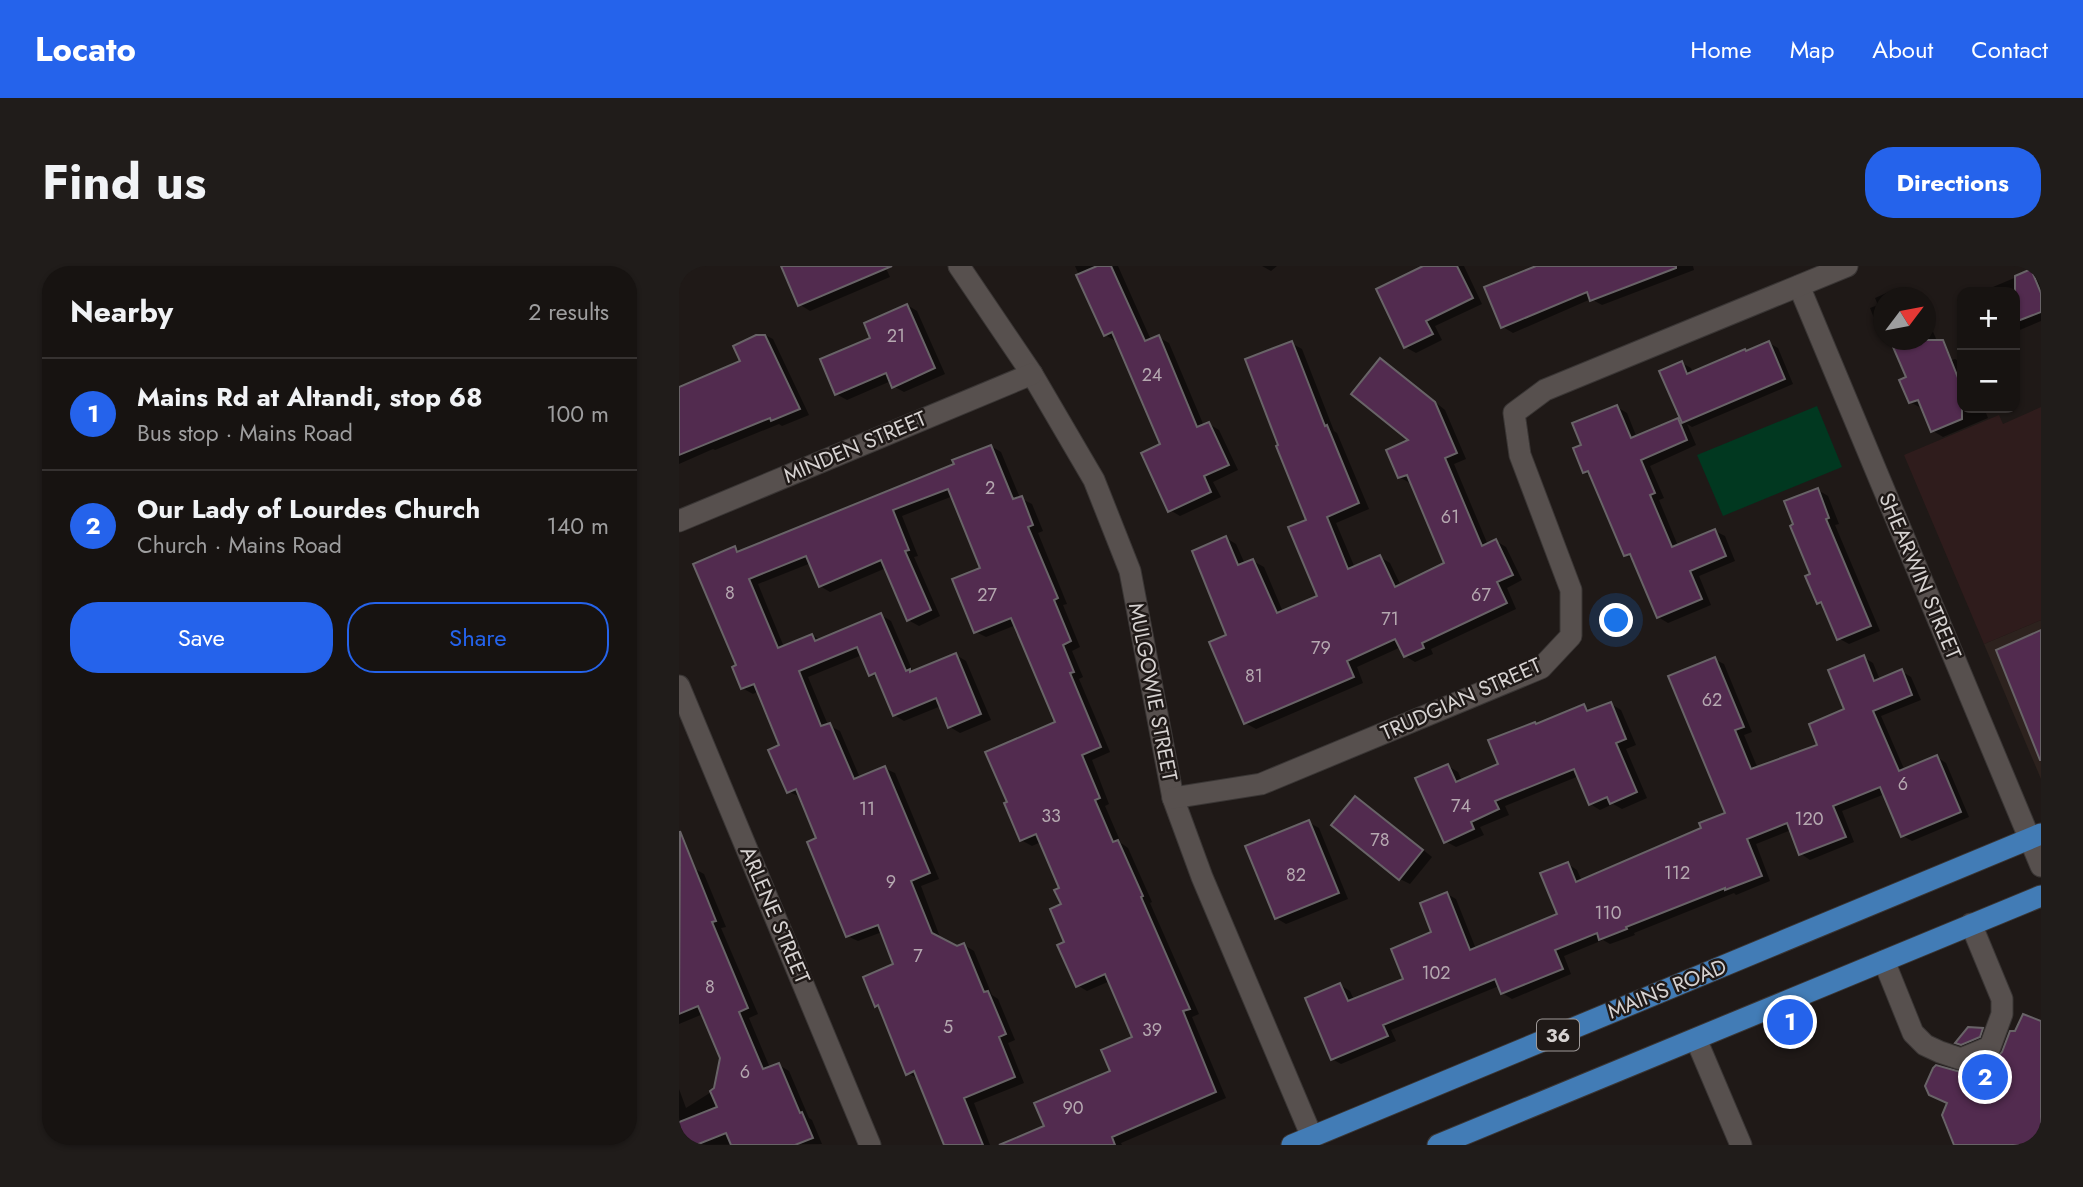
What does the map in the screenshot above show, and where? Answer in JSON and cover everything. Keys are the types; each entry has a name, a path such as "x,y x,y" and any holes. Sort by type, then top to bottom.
{"main road":[{"name":"MAINS ROAD","path":"1302,1141 2035,836"},
{"path":"1438,1145 2041,896"}],"street":[{"name":"MULGOWIE STREET","path":"959,266 1031,374 1094,481 1130,571 1173,798 1302,1141"},
{"name":"TRUDGIAN STREET","path":"1173,798 1261,784 1541,668 1571,636 1571,590 1520,455 1514,413 1545,390 1847,266"},
{"name":"SHEARWIN STREET","path":"1799,286 2035,836 2041,866"},
{"name":"MINDEN STREET","path":"679,521 1031,374"},
{"name":"ARLENE STREET","path":"679,686 870,1145"},
{"path":"1884,961 1913,1032 1925,1045 1961,1059 1990,1047 2002,1014 2002,999 1972,924"},
{"path":"1696,1039 1741,1145"}],"shaded area":[{"path":"2041,407 2041,620 1984,644 1904,455 1999,415 2003,424"},
{"path":"2041,620 2041,779 1984,644"}],"green space":[{"path":"1817,406 1842,467 1723,516 1697,455"}],"building":[{"path":"781,266 892,266 798,306"},
{"path":"1097,266 1111,266 1145,341 1159,335 1197,427 1209,422 1229,465 1204,476 1211,492 1168,512 1141,453 1160,444 1112,332 1104,336 1076,275"},
{"path":"1423,266 1457,266 1473,298 1426,321 1433,334 1404,348 1376,289"},
{"path":"1536,266 1676,268 1590,301 1587,292 1501,328 1484,287"},
{"path":"2031,269 2041,293 2041,312 2020,320 2020,287 2015,287 2015,276"},
{"path":"907,304 935,368 892,388 886,373 835,395 820,359 870,338 864,323"},
{"path":"756,335 765,335 800,409 771,421 770,418 679,455 679,387 740,361 733,346"},
{"path":"1936,340 1943,340 1957,375 1957,413 1962,413 1962,419 1931,432 1918,400 1909,403 1899,380 1906,377 1894,350 1936,350"},
{"path":"1292,341 1359,503 1327,517 1348,569 1380,555 1395,587 1444,563 1407,475 1398,478 1386,450 1408,440 1351,394 1380,358 1435,402 1457,453 1445,458 1482,546 1496,539 1513,575 1497,582 1507,603 1422,643 1424,648 1404,657 1395,639 1347,661 1354,677 1244,724 1209,642 1226,635 1192,551 1226,536 1238,565 1253,559 1277,613 1317,596 1288,527 1306,520 1245,359"},
{"path":"1769,341 1785,379 1682,423 1659,371 1682,361 1687,374"},
{"path":"1617,405 1631,438 1678,418 1687,440 1641,460 1655,493 1650,495 1672,547 1715,529 1726,556 1690,571 1702,599 1657,618 1630,554 1624,556 1588,471 1583,473 1573,448 1581,445 1572,423"},
{"path":"991,445 1013,499 1022,496 1033,525 1028,527 1058,598 1054,600 1071,641 1063,645 1074,672 1070,673 1101,747 1082,755 1100,798 1095,800 1113,842 1118,840 1190,1009 1183,1011 1216,1092 1112,1137 1115,1145 999,1145 1044,1126 1034,1103 1110,1071 1101,1050 1132,1037 1105,974 1076,987 1057,945 1064,942 1050,909 1061,904 1054,890 1059,888 1036,834 1020,841 1004,803 1007,802 985,752 1055,722 1011,618 974,633 952,579 980,568 948,489 893,510 909,550 905,551 931,610 907,621 881,560 819,587 806,556 749,579 778,648 812,634 815,641 881,613 906,671 910,669 910,672 956,653 981,714 948,728 936,698 893,716 875,673 869,676 857,647 799,671 821,726 830,723 854,779 885,766 930,873 911,881 932,933 957,946 964,943 984,992 988,991 1006,1034 999,1037 1015,1077 964,1098 983,1145 944,1145 914,1071 906,1075 878,1005 875,1007 863,977 893,964 878,925 846,937 807,842 816,838 796,789 787,793 768,750 779,745 754,684 741,689 732,667 736,665 693,564 735,546 737,552 954,464 952,460"},
{"path":"1818,488 1829,518 1826,519 1871,626 1837,640 1821,602 1817,604 1805,576 1810,574 1790,526 1793,524 1784,501"},
{"path":"2041,630 2041,760 2040,760 1996,650"},
{"path":"1864,655 1874,681 1902,669 1912,695 1873,711 1899,771 1937,755 1961,812 1901,837 1880,787 1833,806 1846,837 1799,855 1787,823 1747,839 1762,876 1725,888 1599,940 1597,933 1555,950 1563,969 1501,994 1495,979 1383,1025 1388,1036 1331,1060 1305,998 1340,983 1348,1001 1403,979 1391,949 1431,932 1420,903 1447,892 1470,950 1557,914 1540,873 1568,862 1576,882 1701,828 1699,823 1725,813 1668,676 1715,657 1744,727 1735,730 1751,769 1817,745 1809,724 1844,709 1828,670"},
{"path":"1611,702 1626,739 1616,743 1637,792 1610,804 1607,797 1589,805 1574,769 1495,801 1499,809 1471,822 1474,829 1444,843 1415,778 1448,764 1456,782 1498,764 1488,740 1584,704 1587,711"},
{"path":"1355,796 1423,850 1399,880 1331,825"},
{"path":"1309,820 1339,893 1275,919 1245,846"},
{"path":"680,831 716,921 712,922 748,1008 739,1012 763,1069 779,1063 813,1138 795,1145 731,1145 726,1133 696,1145 679,1145 679,1122 717,1107 710,1091 714,1088 720,1058 698,1006 679,1014"},
{"path":"2023,1014 2041,1021 2041,1145 1954,1145 1942,1115 1947,1103 1929,1095 1925,1086 1933,1068 1936,1065 1965,1071 1995,1059 2002,1052 2010,1031 2015,1031"},
{"path":"1968,1027 1983,1028 1980,1037 1961,1045 1955,1043"}],"place":[{"name":"Mains Rd at Altandi, stop 68","path":"1790,1022"},
{"name":"Our Lady of Lourdes Church","path":"1985,1077"}]}
